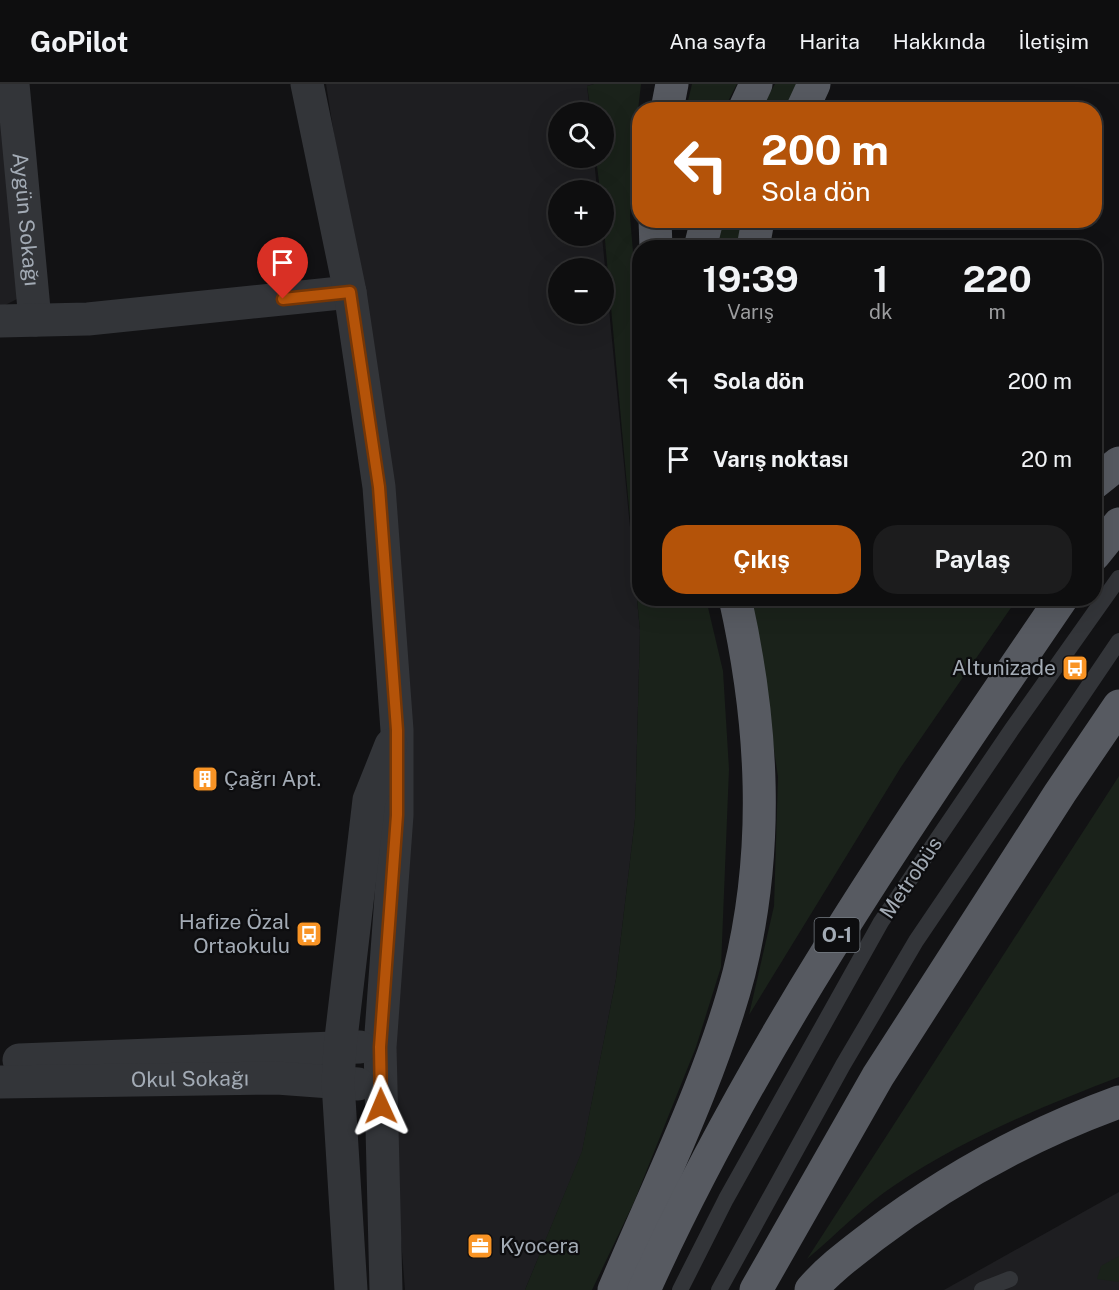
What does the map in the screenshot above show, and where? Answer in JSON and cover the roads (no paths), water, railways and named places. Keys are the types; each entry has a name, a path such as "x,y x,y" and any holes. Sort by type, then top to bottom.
{"highway":[{"path":"669,102 672,84"},
{"path":"748,102 756,84"},
{"path":"805,102 814,84"},
{"path":"1102,477 1119,463"},
{"path":"1102,545 1119,524"},
{"path":"614,1290 693,1102 724,1021 739,972 751,908 758,850 761,769 754,696 737,606"},
{"name":"O-1","path":"644,1290 670,1233 722,1132 840,928 1057,606"},
{"path":"756,1290 878,1077 1060,793 1119,706"},
{"path":"811,1290 825,1274 921,1200 976,1166 1114,1104"}],"street":[{"name":"Aygün Sokağı","path":"13,84 35,320"},
{"path":"307,84 350,292 379,487 397,730 397,815 380,1047 386,1290"},
{"path":"0,321 98,318 350,292"},
{"path":"351,1290 338,1083 340,1047 369,800 397,730"},
{"path":"0,1061 380,1047"},
{"name":"Okul Sokağı","path":"0,1082 277,1078 381,1084"}],"lane":[{"path":"1102,460 1119,448"},
{"name":"Metrobüs","path":"1102,602 1119,578"},
{"name":"Metrobüs","path":"680,1290 726,1199 881,922 1012,729 1099,606"},
{"name":"Metrobüs","path":"719,1290 843,1065 916,941 1119,641"},
{"path":"982,1290 1010,1279"}],"place":[{"name":"Altunizade","path":"1075,668"},
{"name":"Çağrı Apt.","path":"205,779"},
{"name":"Hafize Özal Ortaokulu","path":"309,934"},
{"name":"Kyocera","path":"480,1246"}]}
